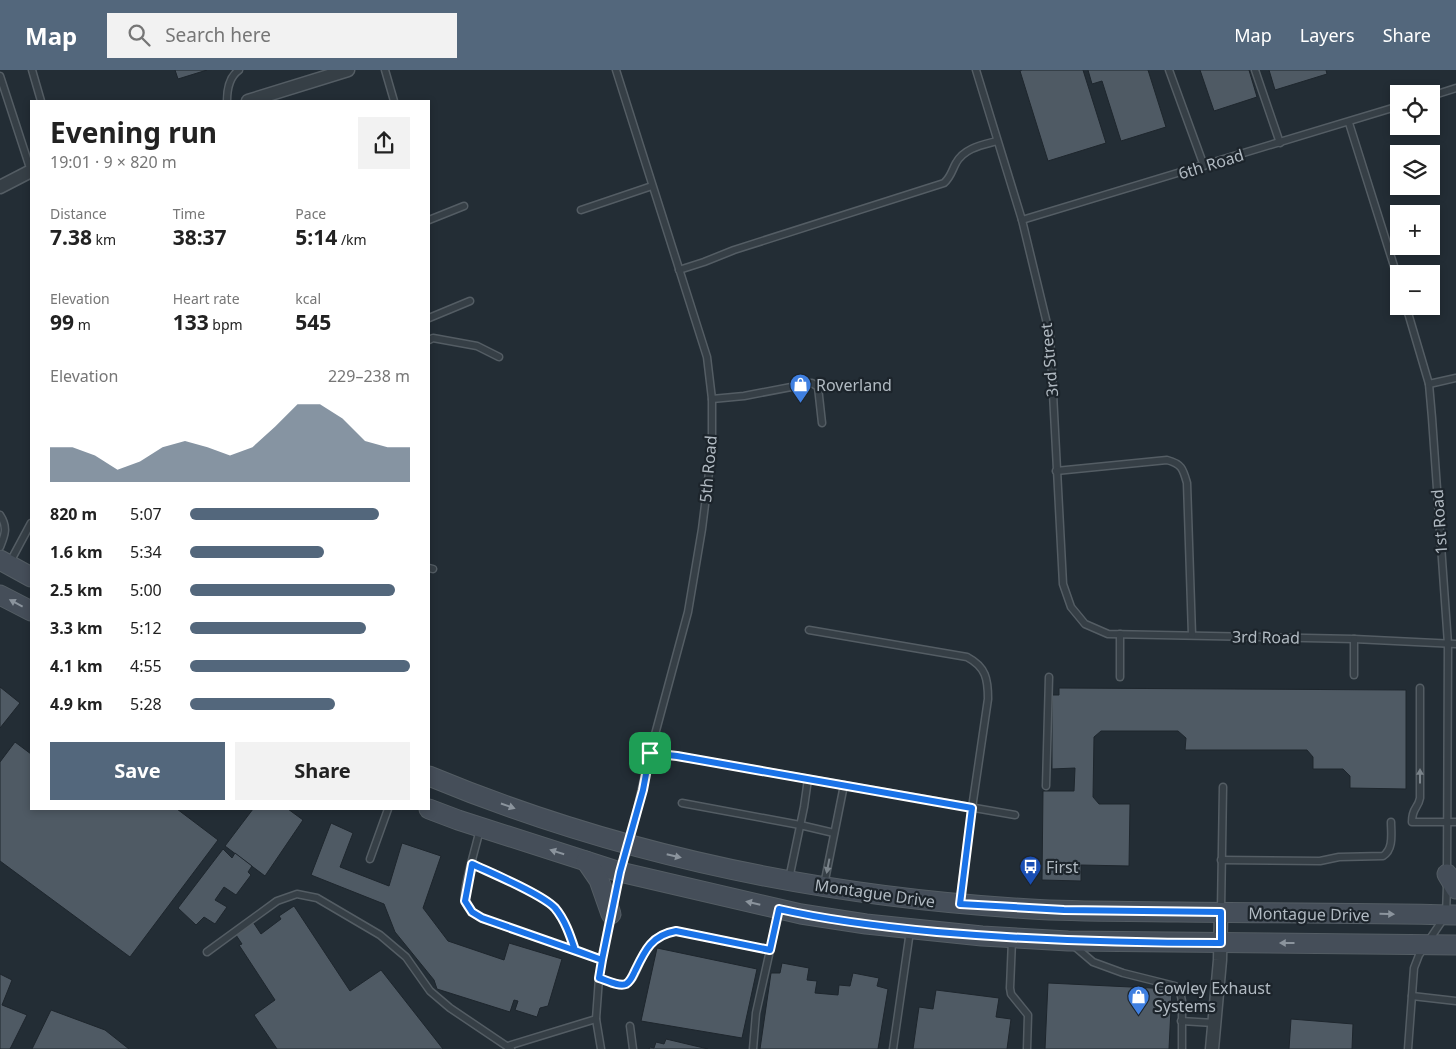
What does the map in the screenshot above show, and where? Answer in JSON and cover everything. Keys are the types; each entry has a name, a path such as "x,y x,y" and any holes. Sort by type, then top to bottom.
{"main road":[{"path":"4,562 30,576"},
{"path":"0,594 30,610"},
{"name":"Montague Drive","path":"430,776 538,817 627,844 747,873 824,886 960,904 1064,910 1451,915"},
{"name":"Montague Drive","path":"430,809 480,828 620,872 801,914 866,924 1012,938 1068,941 1456,945"},
{"path":"586,861 599,880 611,914"}],"street":[{"path":"255,100 270,98 348,70"},
{"path":"0,187 30,172"},
{"path":"1212,1049 1221,943 1221,912"}],"lane":[{"path":"32,70 41,100"},
{"path":"227,100 227,90 234,74 239,70"},
{"path":"385,70 394,100"},
{"name":"5th Road","path":"601,1049 596,1019 602,960 620,872 688,612 702,529 712,448 712,399 707,356 616,70"},
{"name":"3rd Street","path":"976,70 1022,220 1050,336 1063,584 1071,607 1085,624"},
{"path":"1169,70 1204,166"},
{"path":"1255,70 1280,143"},
{"path":"0,76 30,168"},
{"path":"1440,93 1456,88"},
{"name":"6th Road","path":"1022,220 1349,123 1390,109"},
{"path":"1349,123 1394,265"},
{"path":"679,270 734,250 944,184 963,153 996,140"},
{"path":"581,210 652,186"},
{"path":"430,220 464,206"},
{"path":"430,318 470,301"},
{"name":"1st Road","path":"1409,315 1429,384 1448,644 1448,822 1452,881 1451,915"},
{"path":"430,340 433,338 478,346 500,356"},
{"path":"1429,384 1456,378"},
{"path":"712,399 744,396 812,383 818,387 822,423"},
{"path":"1056,471 1167,460 1177,463 1183,470 1186,483 1192,636"},
{"path":"0,515 6,532 0,547"},
{"path":"4,562 29,532"},
{"name":"3rd Road","path":"1085,624 1108,634 1354,639 1456,644"},
{"path":"809,630 967,657 975,661 982,670 988,683 988,699 960,904"},
{"path":"1120,634 1120,677"},
{"path":"1354,639 1354,675"},
{"path":"1046,786 1049,677"},
{"path":"1420,688 1420,798 1419,804 1414,809 1412,822 1456,822"},
{"path":"650,753 677,756 1015,815"},
{"path":"788,880 808,779"},
{"path":"824,886 844,785"},
{"path":"1221,912 1222,787"},
{"path":"682,803 800,825 834,834"},
{"path":"370,859 388,810"},
{"path":"1221,860 1320,860 1339,857 1383,856 1388,853 1390,848 1391,822"},
{"path":"480,828 465,901 472,912 482,918 602,960"},
{"path":"472,864 537,896 554,907 567,928 575,950"},
{"path":"207,952 277,900 297,894 317,898 380,935 406,957 430,991 450,1008 509,1048 596,1019"},
{"path":"753,1049 756,1013 779,909"},
{"path":"1408,1049 1414,968 1426,944 1451,915"},
{"path":"893,1049 910,929"},
{"path":"599,978 618,984 625,984 630,980 642,955 656,938 676,931 770,950"},
{"path":"1012,938 1010,988 1011,994 1028,1015 1027,1049"},
{"path":"1068,941 1093,962 1123,973 1175,986 1180,992 1182,1000 1182,1049"},
{"path":"1412,996 1456,1001"},
{"path":"1182,1021 1214,1023"},
{"path":"630,1026 633,1049"}],"building":[{"path":"175,70 207,70 178,79"},
{"path":"1083,70 1106,143 1048,161 1020,71"},
{"path":"1088,70 1148,70 1166,127 1121,141 1102,81 1092,84"},
{"path":"1200,70 1249,70 1257,97 1214,111"},
{"path":"1269,70 1326,70 1327,74 1275,90"},
{"path":"0,687 20,703 0,728"},
{"path":"1059,688 1406,690 1406,789 1350,788 1350,776 1343,769 1313,769 1313,757 1307,750 1185,750 1186,738 1178,731 1101,731 1094,737 1093,797 1099,804 1130,804 1129,866 1081,865 1081,881 1042,880 1043,791 1074,791 1075,768 1052,769 1052,695 1059,695"},
{"path":"15,742 30,753 30,810 178,810 218,840 130,957 0,861 0,762"},
{"path":"252,810 289,810 303,820 265,876 225,846"},
{"path":"331,823 353,833 340,867 389,886 402,843 441,856 423,908 448,941 504,960 509,943 562,959 548,1006 540,1008 537,1017 515,1010 518,1001 514,1000 510,1012 437,989 434,980 395,932 384,904 311,875"},
{"path":"223,849 232,858 235,853 252,866 248,872 251,875 236,895 224,887 215,900 227,907 215,924 204,917 196,925 178,908"},
{"path":"294,906 350,991 381,970 443,1049 277,1049 254,1015 275,1000 239,945 242,944 236,935 253,922 261,934 281,919 279,916"},
{"path":"657,948 757,969 742,1038 641,1021"},
{"path":"782,963 809,968 807,980 817,981 815,993 838,995 839,985 850,986 853,973 879,978 877,986 888,989 878,1049 760,1049 771,973 780,973"},
{"path":"0,974 12,980 2,1005 27,1015 10,1049 0,1049"},
{"path":"1048,983 1172,989 1169,1049 1045,1049"},
{"path":"936,990 999,998 996,1017 1011,1019 1007,1049 913,1049 919,1007 933,1009"},
{"path":"51,1010 105,1030 129,1049 32,1049"},
{"path":"1291,1019 1353,1024 1352,1049 1289,1049"},
{"path":"666,1039 708,1049 649,1049 650,1047 654,1048 656,1042 664,1044"}],"place":[{"name":"Roverland","path":"800,404"},
{"name":"First","path":"1030,886"},
{"name":"Cowley Exhaust Systems","path":"1138,1016"}],"route":[{"path":"650,753 643,790 620,872 602,960 575,950 567,928 554,907 537,896 472,864 465,901 472,912 482,918 602,960 599,978 618,984 625,984 630,980 642,955 656,938 662,934 676,931 770,950 779,909 866,924 1012,938 1068,941 1221,943 1221,912 1030,909 960,904 972,808 677,756 650,753"}]}
